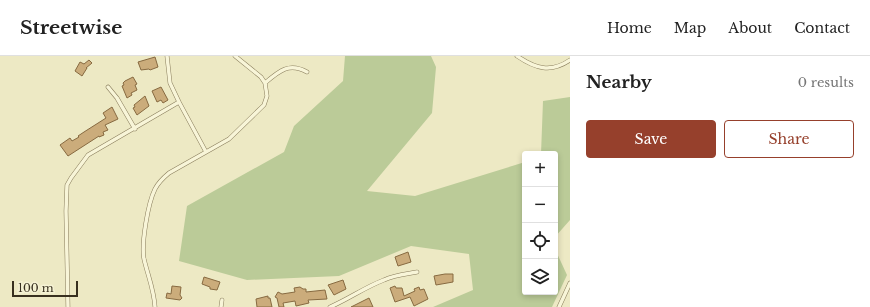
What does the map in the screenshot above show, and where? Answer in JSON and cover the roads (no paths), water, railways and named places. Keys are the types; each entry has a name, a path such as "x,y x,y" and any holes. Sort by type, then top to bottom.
{"street":[{"path":"167,56 170,83 206,152"},
{"path":"155,307 153,290 144,258 144,245 152,196 158,185 165,177 228,139 264,105 267,96 265,83 261,77 235,56"},
{"path":"518,56 527,63 538,67 547,68 563,64 570,60"},
{"path":"265,83 286,68 296,68 307,72"},
{"path":"108,87 117,98 135,129"},
{"path":"68,307 66,211 67,185 76,169 88,155 179,102"},
{"path":"330,307 345,301 383,280 417,272"},
{"path":"559,307 570,283"},
{"path":"221,307 222,300"}]}
